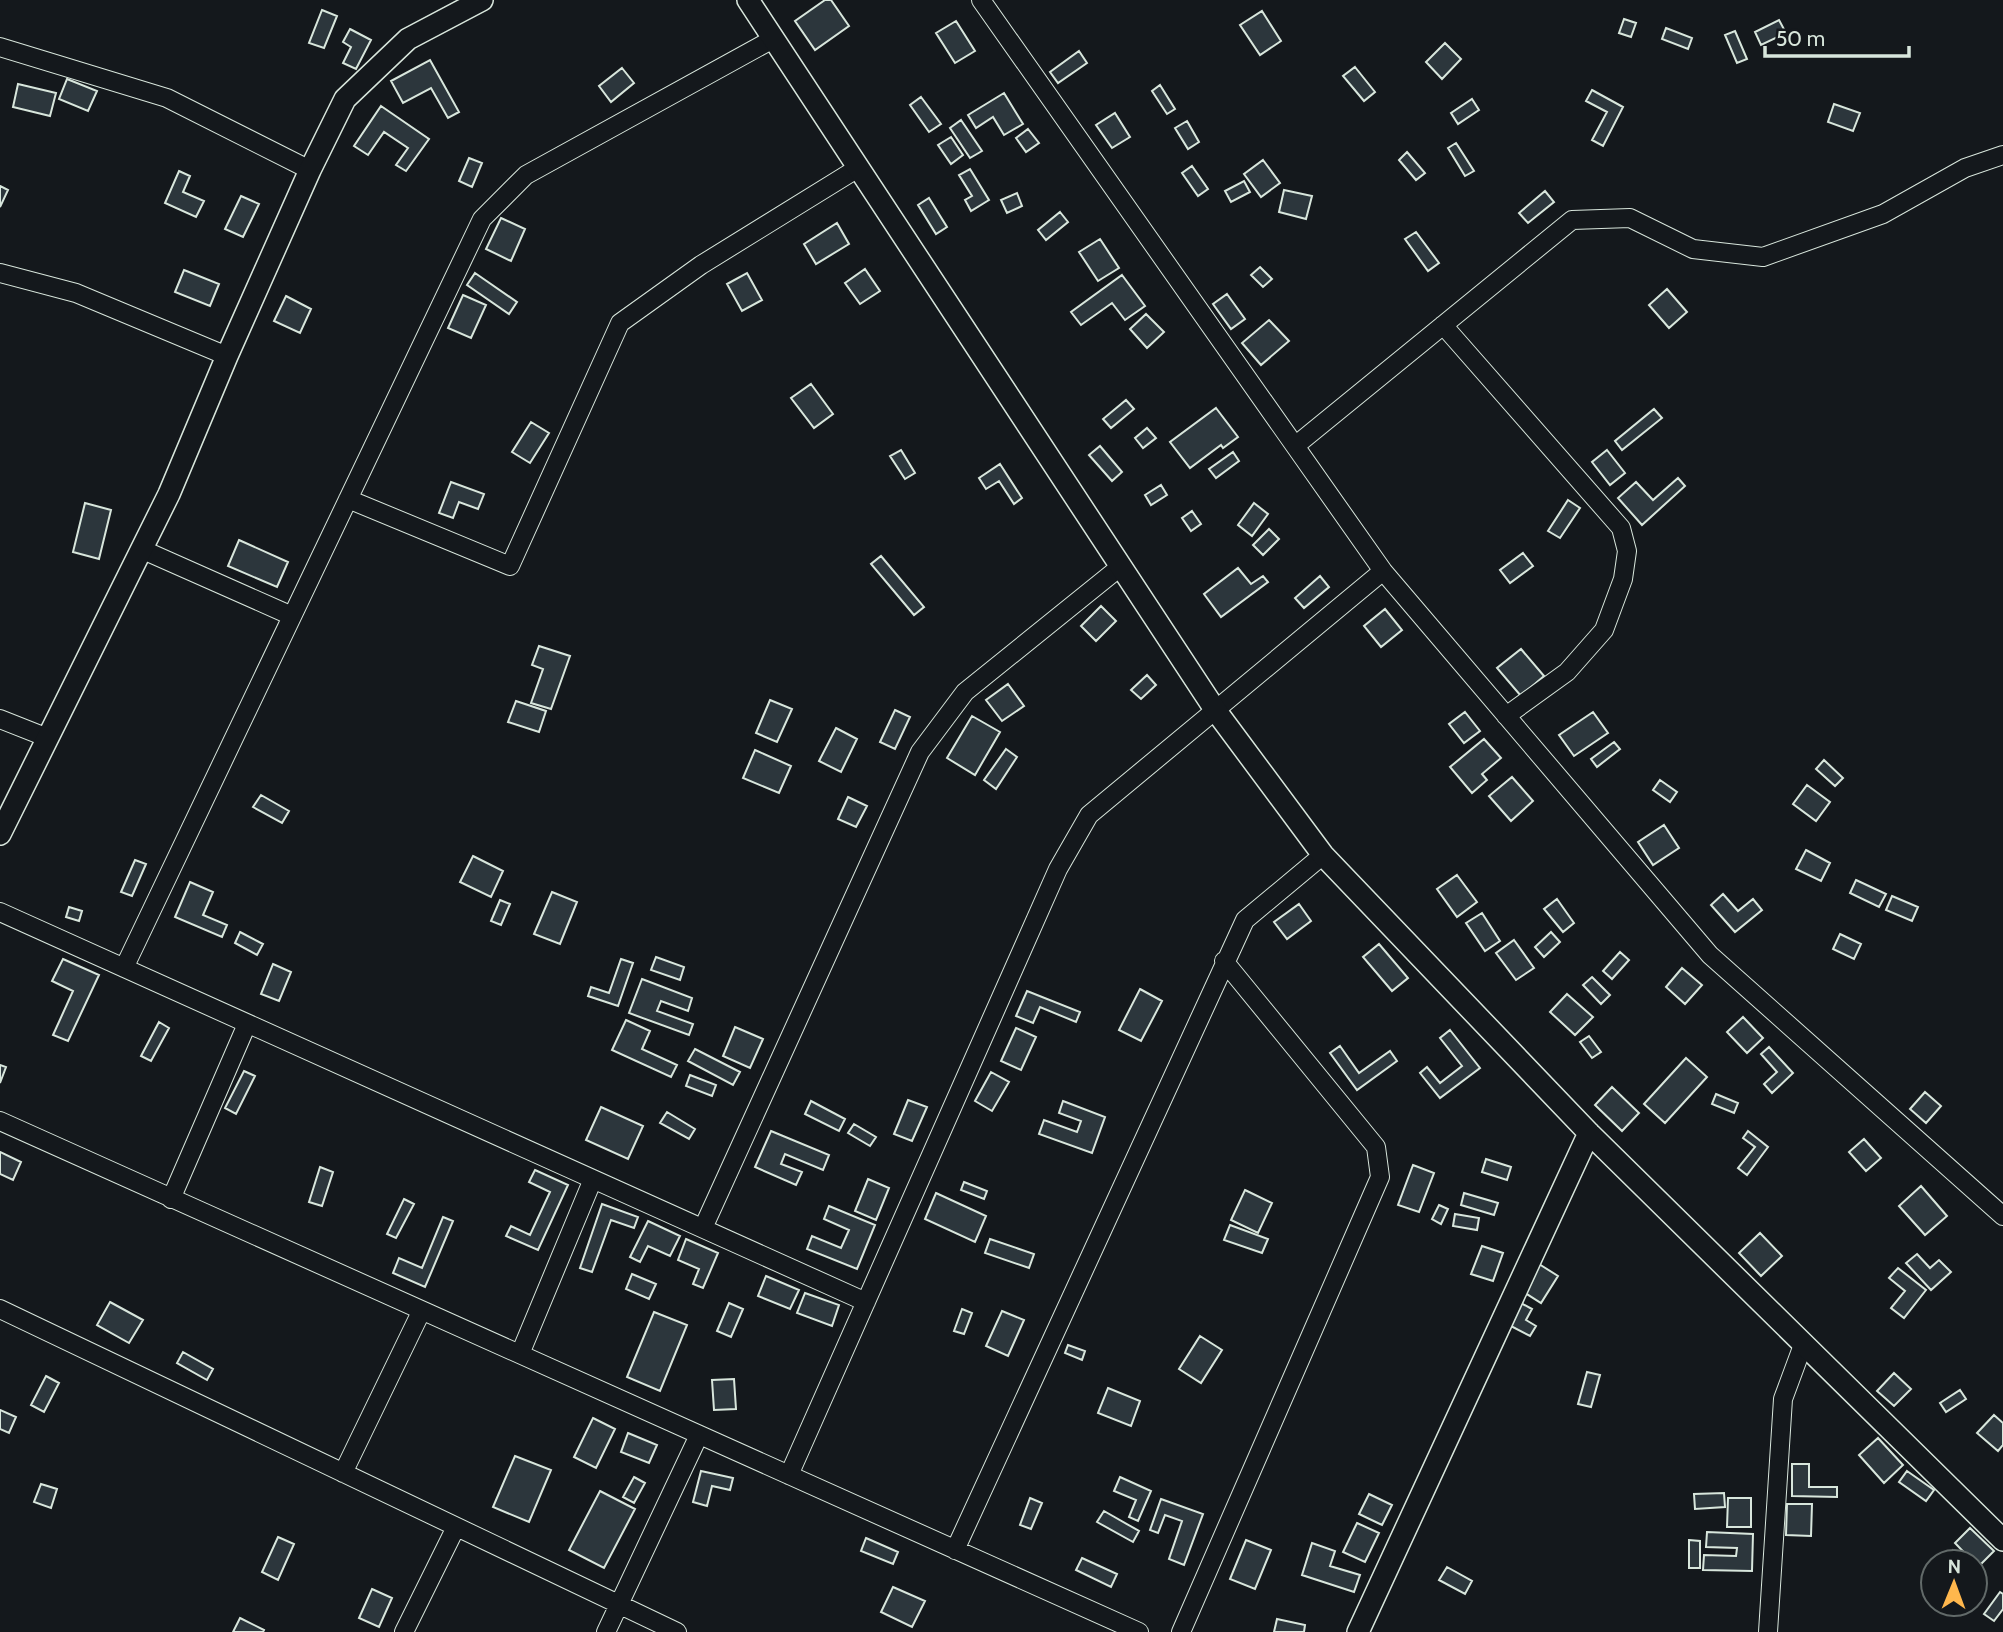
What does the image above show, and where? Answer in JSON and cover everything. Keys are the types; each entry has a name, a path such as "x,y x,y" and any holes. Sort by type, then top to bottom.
{"street":[{"path":"0,834 169,494 227,356 310,170 345,99 408,39 482,0"},
{"path":"748,0 1216,712 1323,855 1589,1133 2003,1540"},
{"path":"981,0 1383,571 1710,955 2003,1216"},
{"path":"124,968 482,219 526,175 773,39"},
{"path":"0,47 167,98 310,170"},
{"path":"1295,446 1572,220 1630,218 1693,249 1763,257 1883,214 1965,168 2003,155"},
{"path":"348,499 510,566 620,323 701,265 858,168"},
{"path":"0,273 76,293 227,356"},
{"path":"1443,325 1620,528 1627,551 1623,579 1604,630 1567,672 1506,716"},
{"path":"141,550 292,616"},
{"path":"703,1228 920,752 965,692 1120,566"},
{"path":"789,1475 1058,869 1089,815 1383,571"},
{"path":"0,719 48,738"},
{"path":"955,1549 1245,920 1323,855"},
{"path":"0,912 866,1301"},
{"path":"1181,1632 1380,1177 1376,1147 1224,961"},
{"path":"172,1199 247,1024"},
{"path":"0,1121 1139,1632"},
{"path":"1359,1632 1589,1133"},
{"path":"520,1354 593,1179"},
{"path":"0,1309 677,1632"},
{"path":"344,1473 421,1312"},
{"path":"1768,1632 1783,1398 1803,1345"},
{"path":"606,1632 699,1434"},
{"path":"404,1632 456,1527"}],"building":[{"path":"825,0 831,0 849,26 815,50 795,21"},
{"path":"322,10 337,16 324,48 309,43"},
{"path":"1262,11 1281,41 1260,55 1240,25"},
{"path":"1624,19 1636,23 1631,37 1619,33"},
{"path":"1779,20 1786,33 1761,45 1755,32"},
{"path":"956,21 975,51 955,63 936,33"},
{"path":"1666,28 1692,38 1688,49 1662,39"},
{"path":"350,29 371,40 356,69 343,63 351,47 343,42"},
{"path":"1735,31 1747,59 1737,63 1725,35"},
{"path":"1445,43 1461,59 1442,79 1426,62"},
{"path":"1079,51 1087,63 1058,83 1050,72"},
{"path":"430,60 459,112 448,118 431,88 403,103 391,81"},
{"path":"1355,67 1375,92 1364,101 1343,76"},
{"path":"622,68 634,83 611,102 599,86"},
{"path":"67,79 97,91 88,111 59,99"},
{"path":"18,84 56,93 50,116 13,107"},
{"path":"1160,85 1175,109 1167,114 1152,91"},
{"path":"1592,90 1623,107 1603,146 1592,140 1607,112 1586,101"},
{"path":"1004,93 1023,124 1004,135 993,117 976,128 968,115"},
{"path":"921,97 941,124 929,132 910,105"},
{"path":"1472,99 1479,110 1458,124 1451,113"},
{"path":"1834,104 1860,113 1853,131 1828,122"},
{"path":"381,106 429,139 406,171 396,165 408,148 384,132 368,155 354,146"},
{"path":"1115,113 1130,137 1112,148 1096,125"},
{"path":"961,120 982,151 970,158 950,128"},
{"path":"1187,121 1199,142 1188,149 1175,128"},
{"path":"1028,129 1039,143 1026,152 1016,138"},
{"path":"951,137 963,155 951,164 938,145"},
{"path":"1456,143 1474,171 1465,176 1448,148"},
{"path":"1407,152 1425,173 1416,180 1399,160"},
{"path":"469,158 482,163 472,187 459,181"},
{"path":"1263,160 1280,183 1261,197 1244,174"},
{"path":"1192,166 1208,189 1198,196 1182,173"},
{"path":"970,169 989,200 971,211 965,200 972,196 959,175"},
{"path":"179,171 190,176 183,192 204,201 196,217 165,203"},
{"path":"1244,181 1250,192 1231,202 1225,191"},
{"path":"0,186 8,190 0,207"},
{"path":"1284,190 1312,196 1306,219 1279,212"},
{"path":"1545,191 1554,202 1528,223 1519,213"},
{"path":"1017,193 1022,206 1007,213 1001,200"},
{"path":"241,196 259,204 243,237 225,229"},
{"path":"929,198 947,227 936,234 918,205"},
{"path":"1060,212 1068,222 1046,240 1038,230"},
{"path":"501,218 525,229 511,261 486,249"},
{"path":"837,223 849,244 816,264 804,244"},
{"path":"1416,232 1439,263 1428,271 1405,239"},
{"path":"1100,239 1119,268 1098,281 1079,252"},
{"path":"1260,267 1272,279 1263,287 1251,275"},
{"path":"865,269 880,291 860,304 845,283"},
{"path":"184,270 219,284 210,306 175,292"},
{"path":"475,273 517,302 509,314 467,285"},
{"path":"747,273 762,300 742,311 727,284"},
{"path":"1122,275 1145,306 1125,320 1112,303 1081,325 1071,312"},
{"path":"1667,289 1687,312 1669,328 1649,305"},
{"path":"1227,294 1245,319 1231,329 1213,304"},
{"path":"463,295 486,305 471,338 448,328"},
{"path":"286,296 311,309 300,333 274,321"},
{"path":"1146,314 1164,332 1147,348 1130,329"},
{"path":"1269,320 1289,341 1261,365 1242,343"},
{"path":"811,384 833,414 814,428 791,398"},
{"path":"1126,400 1134,409 1111,428 1103,419"},
{"path":"1216,408 1238,437 1223,448 1221,445 1190,468 1170,442"},
{"path":"1654,409 1662,418 1622,450 1615,441"},
{"path":"531,422 549,433 530,463 512,452"},
{"path":"1147,428 1156,438 1143,448 1135,438"},
{"path":"1100,446 1122,472 1112,481 1089,455"},
{"path":"901,450 915,473 905,479 890,456"},
{"path":"1607,450 1625,473 1610,485 1592,462"},
{"path":"1233,452 1239,461 1216,478 1209,469"},
{"path":"1000,464 1022,498 1014,504 999,481 986,489 979,478"},
{"path":"1678,478 1685,486 1642,525 1618,498 1636,482 1653,500"},
{"path":"451,482 484,494 478,509 459,502 453,518 439,513"},
{"path":"1161,485 1167,495 1151,505 1145,495"},
{"path":"1568,500 1580,508 1560,538 1548,531"},
{"path":"85,503 111,510 99,559 73,552"},
{"path":"1254,503 1268,514 1252,536 1238,525"},
{"path":"1192,511 1201,524 1191,531 1182,518"},
{"path":"1269,529 1279,539 1263,555 1253,545"},
{"path":"239,540 288,562 277,587 228,566"},
{"path":"1523,553 1533,566 1510,583 1500,570"},
{"path":"881,556 924,607 914,615 871,564"},
{"path":"1238,568 1251,584 1263,576 1268,582 1221,617 1204,594"},
{"path":"1320,576 1329,587 1304,608 1295,598"},
{"path":"1101,606 1116,621 1096,641 1081,626"},
{"path":"1385,609 1402,630 1381,647 1364,626"},
{"path":"539,646 570,656 551,709 531,703 543,669 532,665"},
{"path":"1521,649 1544,676 1521,696 1497,668"},
{"path":"1147,675 1156,685 1141,699 1131,690"},
{"path":"1008,684 1024,706 1002,721 986,700"},
{"path":"770,700 792,709 777,742 756,733"},
{"path":"516,701 546,711 539,732 508,722"},
{"path":"895,710 910,717 895,749 880,742"},
{"path":"1465,712 1480,731 1464,743 1449,724"},
{"path":"1593,712 1608,733 1574,756 1559,735"},
{"path":"972,716 1000,732 975,775 947,758"},
{"path":"836,728 857,739 841,772 819,761"},
{"path":"1484,739 1501,758 1482,774 1487,780 1472,793 1450,767"},
{"path":"1614,742 1620,749 1597,767 1591,759"},
{"path":"1006,749 1017,757 996,789 984,780"},
{"path":"755,750 791,766 779,793 743,778"},
{"path":"1824,760 1843,778 1835,786 1816,769"},
{"path":"1512,777 1533,801 1511,821 1489,796"},
{"path":"1660,780 1677,792 1670,802 1653,790"},
{"path":"1807,785 1830,802 1816,821 1793,804"},
{"path":"261,795 289,811 282,823 253,807"},
{"path":"848,797 867,806 856,827 838,819"},
{"path":"1664,825 1679,848 1653,865 1638,842"},
{"path":"1806,850 1830,863 1821,881 1796,869"},
{"path":"473,856 503,871 491,897 460,882"},
{"path":"135,860 146,864 132,896 121,892"},
{"path":"1457,875 1477,902 1457,917 1437,889"},
{"path":"1856,880 1886,894 1879,907 1850,893"},
{"path":"190,882 213,892 203,915 227,925 222,937 175,917"},
{"path":"552,892 577,902 560,944 534,934"},
{"path":"1723,894 1738,911 1753,899 1762,910 1735,932 1711,905"},
{"path":"1892,896 1918,907 1912,921 1886,910"},
{"path":"1557,899 1574,923 1563,932 1544,909"},
{"path":"500,900 510,904 501,925 491,921"},
{"path":"1299,904 1311,921 1287,939 1274,922"},
{"path":"69,907 82,911 79,921 66,917"},
{"path":"1482,913 1500,941 1485,951 1466,923"},
{"path":"240,932 263,944 257,955 235,943"},
{"path":"1551,932 1560,942 1544,957 1535,947"},
{"path":"1840,934 1861,944 1854,959 1833,949"},
{"path":"1514,940 1534,968 1516,980 1496,953"},
{"path":"1379,944 1408,978 1392,991 1363,957"},
{"path":"1620,952 1629,960 1612,979 1603,971"},
{"path":"656,957 684,967 680,980 651,970"},
{"path":"63,959 99,975 68,1041 53,1035 73,991 52,981"},
{"path":"621,959 633,963 618,1006 588,996 591,987 609,993"},
{"path":"273,964 291,972 279,1001 261,994"},
{"path":"1682,968 1702,985 1685,1004 1666,987"},
{"path":"1592,977 1610,995 1601,1004 1583,985"},
{"path":"642,979 692,998 688,1011 661,1001 657,1011 693,1024 689,1035 629,1013"},
{"path":"1140,989 1162,1001 1141,1041 1119,1030"},
{"path":"1027,991 1080,1012 1076,1022 1040,1007 1033,1023 1016,1016"},
{"path":"1567,994 1593,1017 1575,1035 1550,1012"},
{"path":"1743,1017 1763,1038 1747,1053 1727,1032"},
{"path":"626,1020 650,1031 642,1049 677,1065 671,1077 612,1050"},
{"path":"159,1022 169,1028 151,1061 141,1056"},
{"path":"735,1027 763,1039 750,1068 723,1056"},
{"path":"1016,1028 1036,1037 1021,1070 1001,1061"},
{"path":"1450,1030 1480,1068 1440,1098 1420,1073 1427,1067 1440,1083 1462,1066 1440,1038"},
{"path":"1589,1036 1601,1052 1592,1058 1580,1042"},
{"path":"1340,1046 1359,1073 1390,1051 1397,1061 1357,1090 1330,1053"},
{"path":"1769,1047 1793,1073 1772,1093 1764,1084 1777,1072 1761,1054"},
{"path":"695,1049 740,1072 733,1085 688,1061"},
{"path":"1686,1058 1707,1077 1665,1123 1644,1104"},
{"path":"0,1065 6,1067 0,1083"},
{"path":"244,1071 255,1076 236,1114 225,1108"},
{"path":"991,1072 1009,1082 992,1111 975,1101"},
{"path":"690,1075 716,1085 712,1096 686,1086"},
{"path":"1612,1087 1639,1113 1622,1131 1595,1105"},
{"path":"1925,1092 1941,1106 1926,1123 1910,1109"},
{"path":"1716,1094 1738,1103 1734,1113 1712,1104"},
{"path":"908,1100 927,1107 912,1141 894,1134"},
{"path":"811,1101 845,1119 839,1131 805,1114"},
{"path":"1063,1101 1105,1117 1092,1153 1039,1134 1044,1120 1077,1132 1081,1121 1059,1113"},
{"path":"601,1107 643,1126 628,1159 586,1140"},
{"path":"667,1112 695,1129 689,1139 660,1123"},
{"path":"854,1124 876,1137 870,1146 848,1133"},
{"path":"771,1131 829,1155 823,1170 785,1154 781,1164 802,1172 796,1185 755,1167"},
{"path":"1748,1131 1768,1147 1747,1175 1738,1168 1755,1147 1743,1138"},
{"path":"1864,1139 1881,1158 1866,1171 1849,1152"},
{"path":"0,1152 21,1162 13,1180 0,1174"},
{"path":"1486,1159 1511,1167 1507,1180 1482,1172"},
{"path":"1413,1165 1434,1173 1419,1212 1398,1205"},
{"path":"320,1167 333,1172 322,1206 309,1202"},
{"path":"535,1170 568,1185 538,1250 506,1236 511,1226 530,1235 550,1192 529,1182"},
{"path":"868,1179 889,1188 876,1220 855,1211"},
{"path":"964,1182 987,1191 984,1199 961,1190"},
{"path":"1921,1186 1947,1216 1925,1235 1899,1206"},
{"path":"1245,1190 1272,1203 1258,1233 1231,1220"},
{"path":"936,1193 986,1216 975,1242 925,1219"},
{"path":"1464,1193 1498,1203 1494,1215 1461,1205"},
{"path":"404,1199 414,1204 396,1238 387,1234"},
{"path":"602,1204 638,1217 634,1228 611,1220 592,1272 580,1268"},
{"path":"1439,1205 1448,1209 1441,1224 1432,1219"},
{"path":"829,1206 875,1225 857,1269 807,1249 812,1236 841,1248 849,1230 824,1219"},
{"path":"1455,1214 1479,1218 1477,1230 1453,1226"},
{"path":"443,1217 453,1221 425,1287 393,1273 399,1258 422,1268"},
{"path":"648,1221 680,1236 670,1256 648,1246 640,1262 630,1257"},
{"path":"1230,1225 1268,1239 1262,1253 1224,1240"},
{"path":"1760,1233 1782,1256 1761,1276 1739,1253"},
{"path":"686,1239 718,1253 703,1288 693,1284 699,1269 678,1260"},
{"path":"990,1239 1034,1254 1029,1268 985,1253"},
{"path":"1482,1246 1503,1253 1493,1281 1471,1274"},
{"path":"1917,1254 1930,1268 1939,1260 1951,1272 1931,1290 1906,1263"},
{"path":"1539,1264 1558,1276 1541,1303 1522,1291"},
{"path":"1898,1268 1926,1290 1904,1318 1891,1308 1905,1291 1889,1278"},
{"path":"632,1274 656,1284 649,1299 626,1289"},
{"path":"766,1276 799,1290 790,1309 758,1296"},
{"path":"805,1293 839,1305 832,1326 797,1313"},
{"path":"110,1302 143,1320 129,1343 97,1325"},
{"path":"1519,1302 1532,1309 1526,1320 1536,1326 1530,1336 1507,1324"},
{"path":"729,1303 743,1309 731,1337 717,1331"},
{"path":"962,1309 972,1313 964,1334 954,1331"},
{"path":"1002,1311 1024,1320 1008,1356 986,1346"},
{"path":"654,1312 687,1325 660,1391 627,1377"},
{"path":"1200,1336 1222,1350 1201,1383 1179,1369"},
{"path":"1068,1345 1085,1351 1082,1360 1065,1353"},
{"path":"183,1352 213,1369 207,1380 177,1363"},
{"path":"1587,1372 1600,1375 1591,1407 1578,1404"},
{"path":"1894,1373 1911,1389 1894,1406 1877,1391"},
{"path":"46,1376 59,1383 44,1412 31,1405"},
{"path":"734,1379 736,1409 714,1410 712,1380"},
{"path":"1108,1388 1140,1401 1131,1426 1098,1413"},
{"path":"1960,1390 1966,1399 1946,1412 1940,1403"},
{"path":"0,1410 16,1417 9,1433 0,1429"},
{"path":"1994,1415 2003,1423 2003,1445 1998,1451 1977,1433"},
{"path":"593,1418 615,1429 596,1468 574,1457"},
{"path":"628,1433 657,1445 649,1463 621,1452"},
{"path":"1878,1438 1903,1465 1884,1483 1859,1455"},
{"path":"515,1456 551,1470 529,1522 493,1507"},
{"path":"1792,1464 1809,1464 1809,1487 1837,1487 1837,1497 1792,1496"},
{"path":"701,1471 733,1478 730,1490 712,1486 707,1506 693,1502"},
{"path":"1907,1471 1934,1490 1926,1501 1899,1482"},
{"path":"634,1477 645,1483 634,1503 623,1497"},
{"path":"1120,1477 1151,1491 1138,1521 1129,1517 1136,1500 1114,1491"},
{"path":"41,1484 57,1489 51,1508 34,1502"},
{"path":"600,1491 635,1509 604,1568 569,1550"},
{"path":"1724,1493 1725,1507 1695,1509 1694,1494"},
{"path":"1369,1494 1392,1505 1382,1525 1359,1514"},
{"path":"1030,1498 1042,1503 1031,1529 1020,1525"},
{"path":"1728,1498 1751,1498 1751,1527 1727,1527"},
{"path":"1161,1499 1203,1514 1184,1565 1169,1559 1182,1521 1165,1515 1158,1533 1150,1530"},
{"path":"1787,1504 1812,1504 1811,1536 1786,1535"},
{"path":"1104,1511 1139,1531 1133,1542 1097,1522"},
{"path":"1357,1523 1379,1533 1365,1562 1343,1552"},
{"path":"1970,1528 1994,1551 1989,1556 1989,1548 1960,1548 1955,1543"},
{"path":"1707,1532 1753,1534 1752,1571 1703,1570 1704,1555 1736,1556 1737,1548 1706,1547"},
{"path":"278,1537 294,1544 278,1580 262,1572"},
{"path":"866,1538 898,1552 893,1564 861,1551"},
{"path":"1246,1540 1271,1550 1255,1589 1230,1579"},
{"path":"1689,1540 1700,1541 1700,1568 1689,1568"},
{"path":"1312,1543 1335,1551 1330,1566 1360,1575 1354,1592 1302,1575"},
{"path":"1082,1558 1117,1574 1111,1587 1076,1570"},
{"path":"1447,1567 1472,1581 1465,1594 1439,1580"},
{"path":"893,1587 925,1601 912,1627 881,1612"},
{"path":"372,1589 392,1598 379,1627 359,1618"},
{"path":"2000,1592 2003,1594 2003,1609 1994,1621 1989,1618 1989,1607"},
{"path":"240,1618 264,1630 263,1632 233,1632"},
{"path":"1277,1619 1305,1625 1304,1632 1274,1632"}]}
